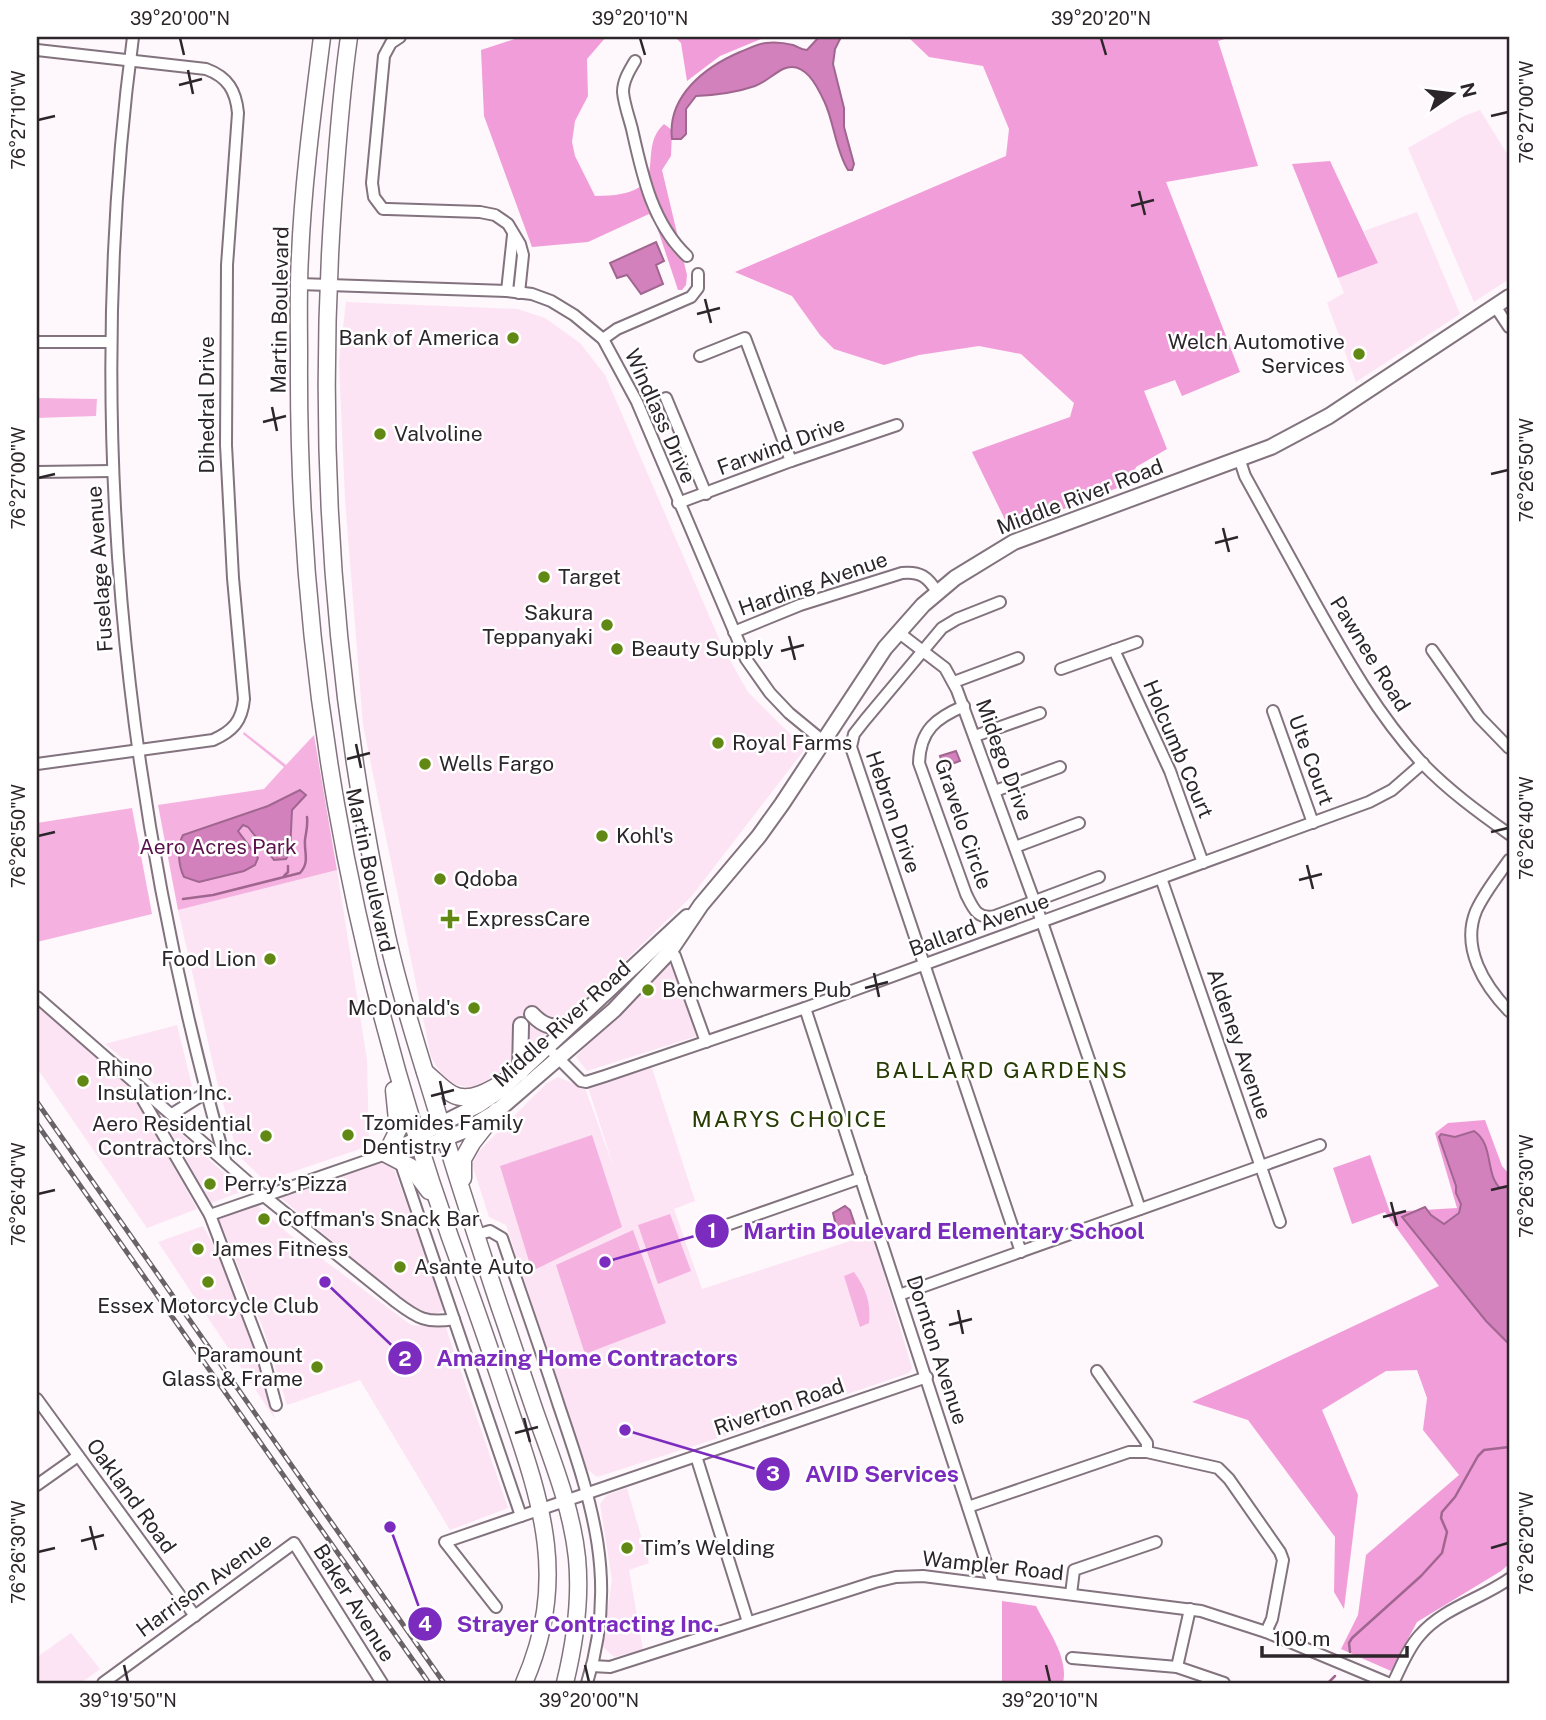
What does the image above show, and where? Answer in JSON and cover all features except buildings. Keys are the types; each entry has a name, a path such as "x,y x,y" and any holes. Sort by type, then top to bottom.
{"main road":[{"name":"Martin Boulevard","path":"322,37 305,189 299,284 300,455 304,552 327,763 342,849 375,988 419,1142 437,1201 493,1357 541,1509 548,1561 547,1597 537,1649 524,1683"},
{"name":"Martin Boulevard","path":"349,37 337,152 326,352 327,457 337,613 345,687 369,846 387,938 463,1194 483,1233 566,1500 575,1541 578,1591 575,1638 565,1683"},
{"path":"375,988 398,1107 398,1130 393,1158 418,1175 437,1201"},
{"path":"425,1072 449,1093 459,1098 485,1092 520,1072"},
{"path":"463,1194 463,1159 497,1111"}],"street":[{"name":"Fuselage Avenue","path":"134,37 116,202 111,342 112,471 122,628 137,751 165,917 225,1160"},
{"path":"400,37 391,43 384,56 372,183 374,197 383,209 489,213 508,225 513,235 513,292"},
{"name":"Dihedral Drive","path":"37,50 214,72 231,85 237,103 227,265 226,445 233,578 244,699 241,719 236,726 213,740 37,764"},
{"path":"635,61 626,76 623,91 639,160 660,222 672,242 687,256"},
{"path":"603,339 617,329 691,297 698,288 698,274"},
{"name":"Windlass Drive","path":"299,284 532,294 574,315 603,339 637,402 748,662 770,693 823,741"},
{"name":"Middle River Road","path":"443,1131 464,1131 497,1111 614,1010 670,951 701,905 759,836 871,667 898,632 937,592 973,566 1014,542 1240,461 1271,447 1329,416 1509,297"},
{"path":"1495,306 1509,327"},
{"path":"700,356 745,338 791,461"},
{"path":"37,342 111,342"},
{"path":"666,398 706,494"},
{"name":"Farwind Drive","path":"678,503 897,425"},
{"name":"Pawnee Road","path":"1240,461 1245,476 1361,685 1392,728 1453,792 1509,834"},
{"path":"37,472 112,471"},
{"name":"Harding Avenue","path":"734,632 800,606 902,573 911,572 925,576 937,592"},
{"name":"Hebron Drive","path":"1000,602 947,624 921,650 864,720 854,734 851,747 1021,1252"},
{"name":"Midego Drive","path":"898,632 944,668 954,682 1035,901 1140,1209"},
{"path":"1061,669 1137,642"},
{"name":"Holcumb Court","path":"1115,650 1170,771 1203,863"},
{"path":"1432,650 1479,718 1509,748"},
{"path":"954,682 1018,658"},
{"name":"Gravelo Circle","path":"964,706 937,720 925,734 919,763 973,909 978,915 988,918 1099,877"},
{"name":"Ute Court","path":"1273,711 1313,823"},
{"path":"975,736 1040,713"},
{"name":"Ballard Avenue","path":"548,1047 577,1079 586,1082 926,965 1313,823 1383,796 1423,763"},
{"path":"995,791 1060,767"},
{"path":"1015,847 1079,823"},
{"path":"1509,860 1480,902 1473,921 1471,941 1481,973 1509,1011"},
{"name":"Aldeney Avenue","path":"1161,878 1280,1222"},
{"name":"Middle River Road","path":"210,1215 393,1158 443,1131 500,1091 661,939 701,905"},
{"path":"670,951 675,956 706,1042"},
{"path":"37,997 264,1196 415,1317 433,1321 454,1319"},
{"name":"Dornton Avenue","path":"805,1008 928,1377 993,1584"},
{"path":"532,1014 540,1024 547,1026 572,1024"},
{"path":"520,1072 521,1025"},
{"path":"131,1080 210,1215 261,1349 276,1405"},
{"path":"172,1114 207,1092"},
{"path":"900,1295 1320,1145"},
{"path":"393,1158 454,1319 521,1516"},
{"path":"724,1226 861,1178"},
{"name":"Martin Boulevard","path":"483,1233 502,1238 588,1493 600,1555 602,1590 599,1627 587,1683"},
{"path":"1097,1371 1147,1443 1147,1452"},
{"name":"Riverton Road","path":"496,1607 445,1542 928,1377"},
{"name":"Oakland Road","path":"37,1399 195,1616"},
{"path":"968,1507 1129,1452 1147,1452 1218,1468 1224,1472 1280,1552 1283,1567 1272,1619 1266,1632"},
{"path":"37,1485 78,1455"},
{"path":"696,1456 748,1622"},
{"path":"1071,1594 1074,1570 1156,1542"},
{"name":"Harrison Avenue","path":"103,1683 294,1543"},
{"name":"Baker Avenue","path":"294,1543 382,1683"},
{"name":"Wampler Road","path":"592,1666 610,1667 855,1587 896,1577 934,1577 1189,1609 1266,1632 1388,1683"},
{"path":"1394,1683 1414,1643 1429,1625 1509,1579"},
{"path":"1177,1667 1189,1609"},
{"path":"1072,1658 1177,1667 1224,1683"}],"shaded area":[{"path":"521,37 606,37 587,59 588,96 575,121 572,142 575,156 595,196 621,194 637,189 646,181 656,135 664,124 672,130 671,156 662,170 687,275 686,285 682,290 678,290 656,224 649,214 588,242 532,247 484,116 481,50"},
{"path":"675,37 766,37 720,56 687,81 681,43"},
{"path":"819,37 841,37 835,49 833,64 844,108 844,127 854,164 852,170 848,170 844,162 819,90 810,77 798,68 783,69 748,88 696,96 686,109 686,134 681,139 672,139 672,124 682,97 691,85 714,66 740,52 763,44 787,44 807,50"},
{"path":"908,37 1232,37 1218,41 1258,166 1166,182 1240,372 1182,396 1175,380 1144,391 1167,449 1136,467 1130,483 1010,530 972,452 1070,417 1074,403 1021,354 979,346 919,355 884,365 834,349 820,335 792,296 735,272 1006,156 1009,129 983,66 929,57"},
{"path":"1480,110 1509,157 1509,279 1474,302 1408,148 1464,116"},
{"path":"1330,161 1378,263 1338,278 1292,164"},
{"path":"1417,212 1460,314 1356,382 1327,303 1344,293 1338,278 1377,263 1364,231"},
{"path":"656,242 664,261 656,265 663,284 641,294 627,275 617,278 610,263"},
{"path":"346,302 518,309 545,318 580,343 605,375 723,648 748,692 805,749 691,897 576,1008 501,1072 473,1088 447,1083 431,1057 363,725 345,499 339,362"},
{"path":"956,751 960,761 943,767 940,756"},
{"path":"300,790 306,795 292,810 290,852 286,859 274,860 248,827 243,825 238,831 258,858 255,865 244,871 199,882 184,877 179,856 183,835 268,806"},
{"path":"337,870 367,1060 369,1146 265,1181 238,1155 218,1086 178,910"},
{"path":"668,957 700,1035 587,1071 576,1057"},
{"path":"37,1003 125,1079 197,1209 147,1228 37,1068"},
{"path":"177,1025 192,1086 172,1098 105,1044"},
{"path":"651,1065 695,1201 674,1209 702,1289 872,1234 912,1368 909,1373 597,1477 587,1469 506,1225 489,1217 472,1164 480,1150 547,1083 558,1077 585,1088 615,1171 588,1087"},
{"path":"161,1115 243,1191 211,1203"},
{"path":"1485,1120 1502,1166 1509,1174 1509,1564 1417,1622 1391,1671 1341,1649 1358,1615 1366,1555 1459,1475 1423,1430 1427,1398 1417,1370 1386,1371 1322,1410 1358,1495 1344,1609 1334,1592 1335,1537 1248,1420 1192,1402 1439,1286 1385,1212 1352,1224 1333,1168 1370,1155 1390,1212 1457,1208 1435,1133 1448,1123"},
{"path":"1474,1131 1484,1143 1495,1182 1500,1188 1509,1187 1509,1344 1486,1321 1402,1217 1425,1207 1444,1224 1459,1213 1461,1204 1439,1137 1441,1134 1455,1137"},
{"path":"384,1162 394,1169 443,1303 443,1311 432,1314 401,1299 281,1198"},
{"path":"258,1206 290,1235 411,1325 446,1328 508,1508 450,1530 360,1380 287,1405 263,1328 219,1219"},
{"path":"845,1206 850,1210 856,1228 851,1234 841,1236 838,1234 833,1213"},
{"path":"203,1226 250,1330 275,1419 158,1242"},
{"path":"627,1488 649,1563 629,1570 643,1650 614,1657 602,1646 612,1580 600,1504 607,1495"},
{"path":"1002,1601 1036,1606 1060,1653 1063,1683 1002,1683"},
{"path":"71,1633 100,1669 81,1683 37,1683 37,1660 40,1655"}],"green space":[{"path":"37,398 97,399 96,416 37,418"},
{"name":"Aero Acres Park","path":"244,732 286,765 314,735 337,870 178,910 158,805 264,789 284,767 243,734"},
{"name":"Aero Acres Park","path":"132,808 152,914 37,942 37,823"},
{"path":"592,1135 622,1227 532,1271 500,1166"},
{"path":"670,1214 691,1271 658,1284 638,1225"},
{"path":"633,1230 666,1323 585,1354 556,1265"},
{"path":"854,1272 865,1290 869,1309 869,1323 860,1327 844,1276"}],"waterway":[{"path":"183,899 213,895 300,873 306,861 307,817"},
{"path":"284,876 288,872 288,866"},
{"path":"1350,1652 1349,1643 1352,1638 1421,1576 1442,1553 1447,1532 1441,1518 1442,1512 1455,1497 1478,1456 1484,1450 1509,1447"},
{"path":"1328,1683 1335,1676"}],"railway":[{"path":"37,1102 444,1683"},
{"path":"37,1124 429,1683"}],"place":[{"name":"Bank of America","path":"513,338"},
{"name":"Welch Automotive Services","path":"1359,354"},
{"name":"Valvoline","path":"380,434"},
{"name":"Target","path":"544,577"},
{"name":"Sakura Teppanyaki","path":"607,625"},
{"name":"Beauty Supply","path":"617,649"},
{"name":"Royal Farms","path":"718,743"},
{"name":"Wells Fargo","path":"425,764"},
{"name":"Kohl's","path":"602,836"},
{"name":"Qdoba","path":"440,879"},
{"name":"ExpressCare","path":"450,919"},
{"name":"Food Lion","path":"270,959"},
{"name":"Benchwarmers Pub","path":"648,990"},
{"name":"McDonald's","path":"474,1008"},
{"name":"Rhino Insulation Inc.","path":"83,1081"},
{"name":"Tzomides Family Dentistry","path":"348,1135"},
{"name":"Aero Residential Contractors Inc.","path":"266,1136"},
{"name":"Perry's Pizza","path":"210,1184"},
{"name":"Coffman's Snack Bar","path":"264,1219"},
{"name":"James Fitness","path":"198,1249"},
{"name":"Martin Boulevard Elementary School","path":"605,1262"},
{"name":"Asante Auto","path":"400,1267"},
{"name":"Essex Motorcycle Club","path":"208,1282"},
{"name":"Amazing Home Contractors","path":"325,1282"},
{"name":"Paramount Glass & Frame","path":"317,1367"},
{"name":"AVID Services","path":"625,1430"},
{"name":"Strayer Contracting Inc.","path":"390,1527"},
{"name":"Tim’s Welding","path":"627,1548"}],"district":[{"name":"BALLARD GARDENS","path":"1002,1070"},
{"name":"MARYS CHOICE","path":"790,1119"}]}
